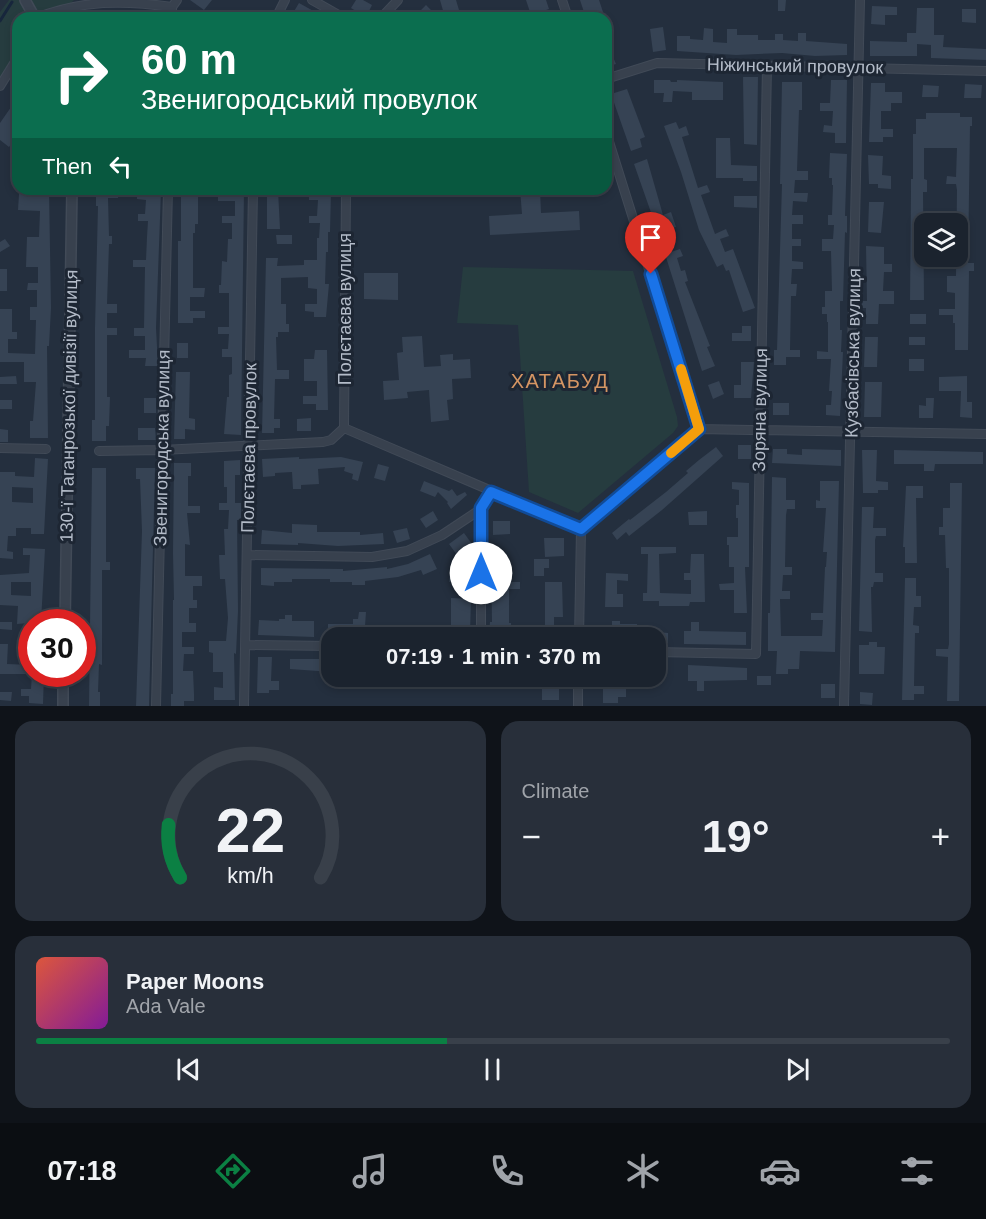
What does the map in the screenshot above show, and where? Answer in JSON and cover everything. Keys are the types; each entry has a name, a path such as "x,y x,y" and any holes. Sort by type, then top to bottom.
{"street":[{"path":"312,0 333,12"},
{"path":"387,12 398,0"},
{"name":"Кузбасівська вулиця","path":"844,706 860,0"},
{"path":"51,12 85,3 113,1 175,3"},
{"name":"Ніжинський провулок","path":"612,77 654,63 986,71"},
{"name":"Зоряна вулиця","path":"666,652 756,654 767,66"},
{"path":"0,86 12,67"},
{"path":"612,151 699,429"},
{"name":"130-ї Таганрозької дивізії вулиця","path":"64,609 72,195"},
{"name":"Звенигородська вулиця","path":"156,706 168,195"},
{"name":"Полєтаєва провулок","path":"244,706 253,195"},
{"name":"Полєтаєва вулиця","path":"344,428 346,195"},
{"path":"99,451 327,442 344,428 581,529"},
{"path":"579,627 581,529 699,429 986,434"},
{"path":"0,448 46,449"},
{"path":"247,555 372,557 407,551 442,535 481,508 491,492"},
{"path":"481,508 481,627"},
{"path":"245,645 321,646"},
{"path":"63,687 63,706"},
{"path":"578,687 578,706"}],"green space":[{"path":"9,0 24,0 31,12 12,12 12,73 0,90 0,12"},
{"path":"30,0 74,0 67,7 54,12 37,12"},
{"path":"463,267 633,271 678,426 673,433 578,513 529,492 518,325 457,323"}],"building":[{"path":"190,0 212,0 204,10"},
{"path":"356,0 363,0 372,5 368,12 358,12 351,8"},
{"path":"440,0 456,0 459,10 443,12"},
{"path":"526,0 546,0 549,9 530,12"},
{"path":"580,0 599,0 603,12 584,12"},
{"path":"778,0 786,0 785,11 778,11"},
{"path":"299,3 315,12 294,12"},
{"path":"426,5 433,12 419,12"},
{"path":"872,6 897,7 897,15 885,15 885,25 871,24"},
{"path":"917,8 934,8 934,35 944,35 943,47 986,49 986,60 931,58 931,45 917,44 917,56 870,56 870,41 907,42 907,33 916,33"},
{"path":"962,9 976,9 976,23 962,22"},
{"path":"663,27 666,50 653,52 650,29"},
{"path":"704,28 713,29 713,42 727,43 727,29 737,29 737,35 758,35 758,40 775,40 775,34 783,34 783,40 798,41 798,33 806,33 806,41 847,44 847,55 815,56 782,53 736,55 677,51 677,36 690,36 690,39 703,40"},
{"path":"743,77 758,77 757,145 744,144"},
{"path":"654,80 723,82 723,100 692,100 692,92 673,91 672,102 663,102 664,93 654,93"},
{"path":"831,80 847,80 846,143 835,143 835,133 823,132 824,125 832,126 833,111 820,111 820,103 830,103"},
{"path":"782,82 802,82 797,171 808,171 808,180 795,180 794,193 808,193 807,202 793,201 792,215 803,215 803,224 792,224 792,239 801,239 801,246 792,246 792,261 803,262 803,269 792,269 791,284 797,284 796,296 791,296 790,350 800,350 800,357 786,357 786,365 774,365 774,350 777,350 782,184 780,184"},
{"path":"871,83 885,83 885,92 902,92 902,103 891,103 891,111 881,111 881,129 893,129 893,137 883,137 883,142 869,142"},
{"path":"965,84 982,85 981,98 964,98"},
{"path":"923,85 939,86 938,97 922,97"},
{"path":"627,89 645,137 640,139 642,147 631,151 612,94"},
{"path":"12,106 12,143 9,147 0,140 0,123"},
{"path":"926,113 960,113 960,117 972,117 968,263 968,213 957,213 956,184 946,184 947,176 956,177 957,148 924,148 924,179 927,180 927,192 923,192 923,213 914,213 914,267 924,267 924,300 910,300 913,134 916,134 916,119 926,119"},
{"path":"676,122 679,129 686,126 689,135 682,137 698,188 707,185 710,192 701,195 715,234 726,229 729,236 720,239 725,252 733,249 755,308 743,312 729,270 726,271 723,264 717,267 699,230 664,126"},
{"path":"716,138 730,138 731,165 757,166 757,181 743,181 743,178 716,178"},
{"path":"830,153 847,154 845,216 847,216 847,233 845,232 843,301 840,301 841,352 843,352 840,416 826,415 826,405 831,405 832,391 829,391 831,359 817,359 817,351 828,352 827,314 822,314 822,307 825,307 825,291 832,291 831,251 822,251 822,239 833,239 834,225 828,225 828,215 832,215 833,185 832,178 829,178"},
{"path":"868,155 883,156 882,175 891,176 891,189 878,188 878,184 869,184"},
{"path":"647,159 663,215 671,212 676,227 671,228 674,236 661,241 634,164"},
{"path":"19,195 49,195 51,308 49,346 47,346 48,438 30,438 30,421 33,421 36,382 24,382 24,362 0,362 0,309 12,309 12,332 17,332 17,339 8,339 8,353 35,354 36,320 30,320 30,307 37,307 37,290 27,290 28,283 38,283 38,267 26,267 27,237 39,237 40,211 18,210"},
{"path":"96,195 118,195 118,198 108,198 109,236 112,236 112,244 109,244 107,304 117,304 117,313 107,313 107,328 117,328 117,335 107,335 107,397 110,397 106,441 92,441 92,420 95,420 98,206 96,206"},
{"path":"137,195 161,195 156,328 158,366 145,366 146,358 129,358 129,350 145,350 145,336 134,336 134,328 144,328 145,267 133,267 133,260 146,260 148,221 138,221 138,214 145,214 146,200 137,199"},
{"path":"181,195 198,195 198,224 195,224 195,233 193,233 193,288 205,288 204,297 190,297 190,311 205,311 205,318 193,318 193,323 178,323 178,241 181,241"},
{"path":"218,195 244,195 241,435 224,434 232,357 222,357 222,349 228,349 229,334 218,334 218,327 229,327 229,293 219,293 219,285 221,285 222,261 227,262 228,239 232,239 232,223 222,223 222,216 235,216 235,201 218,201"},
{"path":"267,195 278,195 280,229 267,229"},
{"path":"309,195 331,195 330,232 328,232 328,252 326,252 325,284 329,284 326,317 314,317 314,312 305,311 305,304 317,304 317,289 308,288 308,277 281,278 281,304 286,304 286,324 289,324 289,332 278,332 278,337 276,337 277,370 289,370 289,379 275,379 274,419 280,419 280,428 274,428 274,433 262,433 266,258 278,258 277,266 304,265 304,260 317,260 320,223 309,223 309,216 317,216 318,200 309,200"},
{"path":"520,195 540,195 541,213 579,211 580,230 490,235 489,216 522,214"},
{"path":"734,196 757,196 757,208 734,207"},
{"path":"869,202 884,202 881,233 868,232"},
{"path":"276,235 292,235 292,244 277,244"},
{"path":"5,239 10,246 0,252 0,242"},
{"path":"866,246 884,247 884,264 892,264 892,272 884,272 883,291 894,291 894,304 879,304 878,324 866,324 866,308 861,308 861,301 867,301"},
{"path":"680,249 683,256 677,258 681,271 685,270 688,281 685,282 710,346 707,347 715,366 702,371 665,254"},
{"path":"968,263 974,263 974,271 969,271 968,350 955,350 953,315 939,315 939,309 955,309 955,293 947,292 947,276 956,276 956,267 968,267"},
{"path":"0,269 7,269 7,291 0,291"},
{"path":"364,273 398,273 398,300 364,299"},
{"path":"910,314 926,314 926,324 910,324"},
{"path":"742,326 751,326 751,341 732,341 732,333 742,333"},
{"path":"422,336 424,367 441,366 440,355 453,354 453,360 470,359 471,378 452,379 453,399 447,400 449,420 431,422 429,390 407,392 408,398 384,400 383,381 399,380 397,353 403,352 402,337"},
{"path":"865,337 878,337 877,367 864,367"},
{"path":"909,337 925,337 925,345 909,345"},
{"path":"177,343 188,343 188,358 177,358"},
{"path":"315,350 327,350 328,410 316,410 316,404 303,404 303,396 317,396 317,381 304,381 304,359 314,359"},
{"path":"909,359 924,359 924,371 909,371"},
{"path":"741,362 754,362 751,398 734,398 734,385 741,385"},
{"path":"176,372 190,372 189,418 195,419 195,430 185,429 185,439 174,439"},
{"path":"16,376 17,384 0,384 0,377"},
{"path":"967,376 967,402 972,402 972,418 960,417 961,391 939,391 939,377"},
{"path":"719,381 724,394 713,399 708,385"},
{"path":"865,382 882,382 881,417 864,417"},
{"path":"144,398 156,398 156,413 144,413"},
{"path":"926,398 934,398 933,418 919,418 919,405 926,406"},
{"path":"0,400 12,400 12,409 0,409"},
{"path":"773,403 789,403 789,415 773,415"},
{"path":"311,418 311,431 297,431 297,419"},
{"path":"138,428 155,428 156,440 138,440"},
{"path":"0,429 8,430 8,442 0,442"},
{"path":"738,445 751,445 751,459 738,459"},
{"path":"716,447 723,456 662,510 629,536 626,532 617,540 612,533 666,492 688,473 686,471"},
{"path":"773,449 787,449 787,454 802,455 802,449 841,450 841,466 772,463"},
{"path":"862,450 877,450 876,481 888,482 888,490 863,493"},
{"path":"894,450 983,452 983,464 935,464 934,471 924,471 924,464 894,464"},
{"path":"299,457 299,459 341,457 363,462 358,481 352,479 353,474 344,471 345,467 318,469 319,484 301,485 301,489 293,489 292,472 275,473 275,476 263,477 262,459"},
{"path":"35,458 48,459 44,534 31,534 31,528 16,528 16,536 8,536 7,551 13,552 13,559 0,558 0,472 15,472 15,476 34,477","holes":["12,487 33,488 33,503 12,502"]},
{"path":"240,460 240,475 235,475 235,503 241,503 241,520 237,520 238,611 236,654 234,653 235,700 214,700 214,687 223,688 223,672 213,672 213,653 209,652 209,641 226,641 228,618 225,579 220,579 219,555 225,555 224,529 228,529 229,510 219,510 219,503 227,503 227,487 224,487 224,461"},
{"path":"174,463 191,463 191,476 188,476 188,506 200,506 200,513 187,513 190,545 185,544 185,576 202,576 202,586 193,586 193,600 197,600 197,608 189,608 189,623 196,623 196,632 182,632 182,647 194,647 194,654 184,654 183,671 193,671 194,701 184,701 184,706 171,706 171,694 173,694"},
{"path":"378,464 389,467 385,481 374,478"},
{"path":"92,468 106,468 106,562 110,562 110,570 102,570 102,665 99,664 98,692 100,692 100,706 89,706 89,687 96,687 96,609 90,609"},
{"path":"136,468 155,468 149,706 136,706 142,531 140,479 136,479"},
{"path":"772,477 786,478 786,500 795,500 795,509 787,509 786,515 785,567 792,567 792,575 783,575 782,591 790,591 790,599 780,599 781,636 822,636 823,620 811,620 811,613 823,613 827,552 823,552 826,508 816,508 816,500 820,501 820,481 839,481 835,652 800,651 799,669 788,669 788,674 776,674 777,651 768,651"},
{"path":"424,481 449,491 452,489 457,496 465,492 467,495 451,509 448,502 438,492 435,497 420,491"},
{"path":"732,482 749,483 749,567 745,567 747,613 734,613 734,590 720,590 719,584 734,583 734,567 729,567 727,537 738,537 736,505 739,505 739,490 732,489"},
{"path":"950,483 962,483 959,701 947,701 948,657 936,656 936,649 948,649 949,644 949,568 946,568 945,535 939,535 939,527 943,527 943,508 950,508"},
{"path":"906,486 923,486 923,498 916,498 917,563 905,563 905,547 903,547"},
{"path":"862,507 874,507 873,528 886,528 886,536 876,536 875,540 875,573 883,573 883,582 874,582 871,587 872,632 859,631"},
{"path":"433,511 438,520 426,528 420,519"},
{"path":"707,511 707,525 689,525 688,512"},
{"path":"493,521 510,521 510,534 493,535"},
{"path":"292,524 317,525 317,532 360,532 360,535 383,533 384,544 338,546 298,543 298,545 261,544 262,530 292,533"},
{"path":"407,528 410,539 397,543 393,531"},
{"path":"464,533 472,544 457,555 449,544"},
{"path":"544,538 564,538 564,556 545,557"},
{"path":"641,547 676,547 676,553 659,554 660,593 691,594 691,580 684,580 684,573 690,573 691,554 704,554 705,602 690,602 689,606 659,606 659,601 643,601 643,593 647,593 648,554 641,554"},
{"path":"23,548 45,549 42,609 18,609 17,624 18,606 0,605 0,575 29,573 30,555 23,555","holes":["11,582 31,582 31,596 11,595"]},
{"path":"430,554 437,569 423,575 421,570 398,577 365,581 365,585 352,585 352,582 330,582 330,579 292,579 292,582 274,582 274,586 261,585 261,568 343,569 343,571 387,567 387,569 408,564"},
{"path":"505,559 506,582 520,582 520,589 509,589 511,627 490,627 492,622 491,560"},
{"path":"534,559 549,559 549,568 544,568 544,576 534,576"},
{"path":"450,570 471,570 470,583 449,582"},
{"path":"606,573 628,574 628,581 617,580 617,594 623,594 623,607 605,607"},
{"path":"905,578 916,578 916,596 921,596 921,607 914,607 913,625 919,626 919,633 915,633 914,686 924,686 924,694 914,694 914,700 902,700"},
{"path":"545,582 562,582 563,617 554,617 554,627 528,627 528,625 545,625"},
{"path":"451,598 471,599 470,627 451,627"},
{"path":"359,612 366,612 365,626 433,627 328,627 328,624 353,624 353,619 358,619"},
{"path":"285,615 292,615 292,621 314,621 314,637 258,635 259,620 279,621 279,619 285,619"},
{"path":"612,621 620,621 620,624 637,624 637,627 612,627"},
{"path":"0,622 12,622 12,630 0,629"},
{"path":"691,622 699,622 699,631 746,632 746,645 684,644 684,631 691,631"},
{"path":"869,642 877,642 877,647 885,647 884,674 859,674 859,645 869,645"},
{"path":"0,644 8,644 7,664 18,664 18,674 0,674"},
{"path":"258,657 272,657 271,681 279,681 279,690 257,693"},
{"path":"290,659 321,659 321,671 290,669"},
{"path":"688,665 747,668 747,680 704,681 704,691 697,691 697,681 688,681"},
{"path":"757,676 771,676 771,685 757,685"},
{"path":"821,684 835,684 835,698 821,698"},
{"path":"31,687 44,687 43,704 29,703 29,696 21,696 21,689 31,689"},
{"path":"542,687 559,687 559,700 542,700"},
{"path":"603,687 626,687 626,697 618,697 618,703 603,703"},
{"path":"0,692 12,692 11,701 0,700"},
{"path":"860,692 873,693 872,705 860,704"}],"waterway":[{"path":"0,21 12,2"}],"slow traffic":[{"path":"671,453 699,429 681,369"}],"district":[{"name":"ХАТАБУД","path":"560,381"}],"route":[{"path":"481,573 481,508 491,492 581,529 699,429 651,274"}]}
